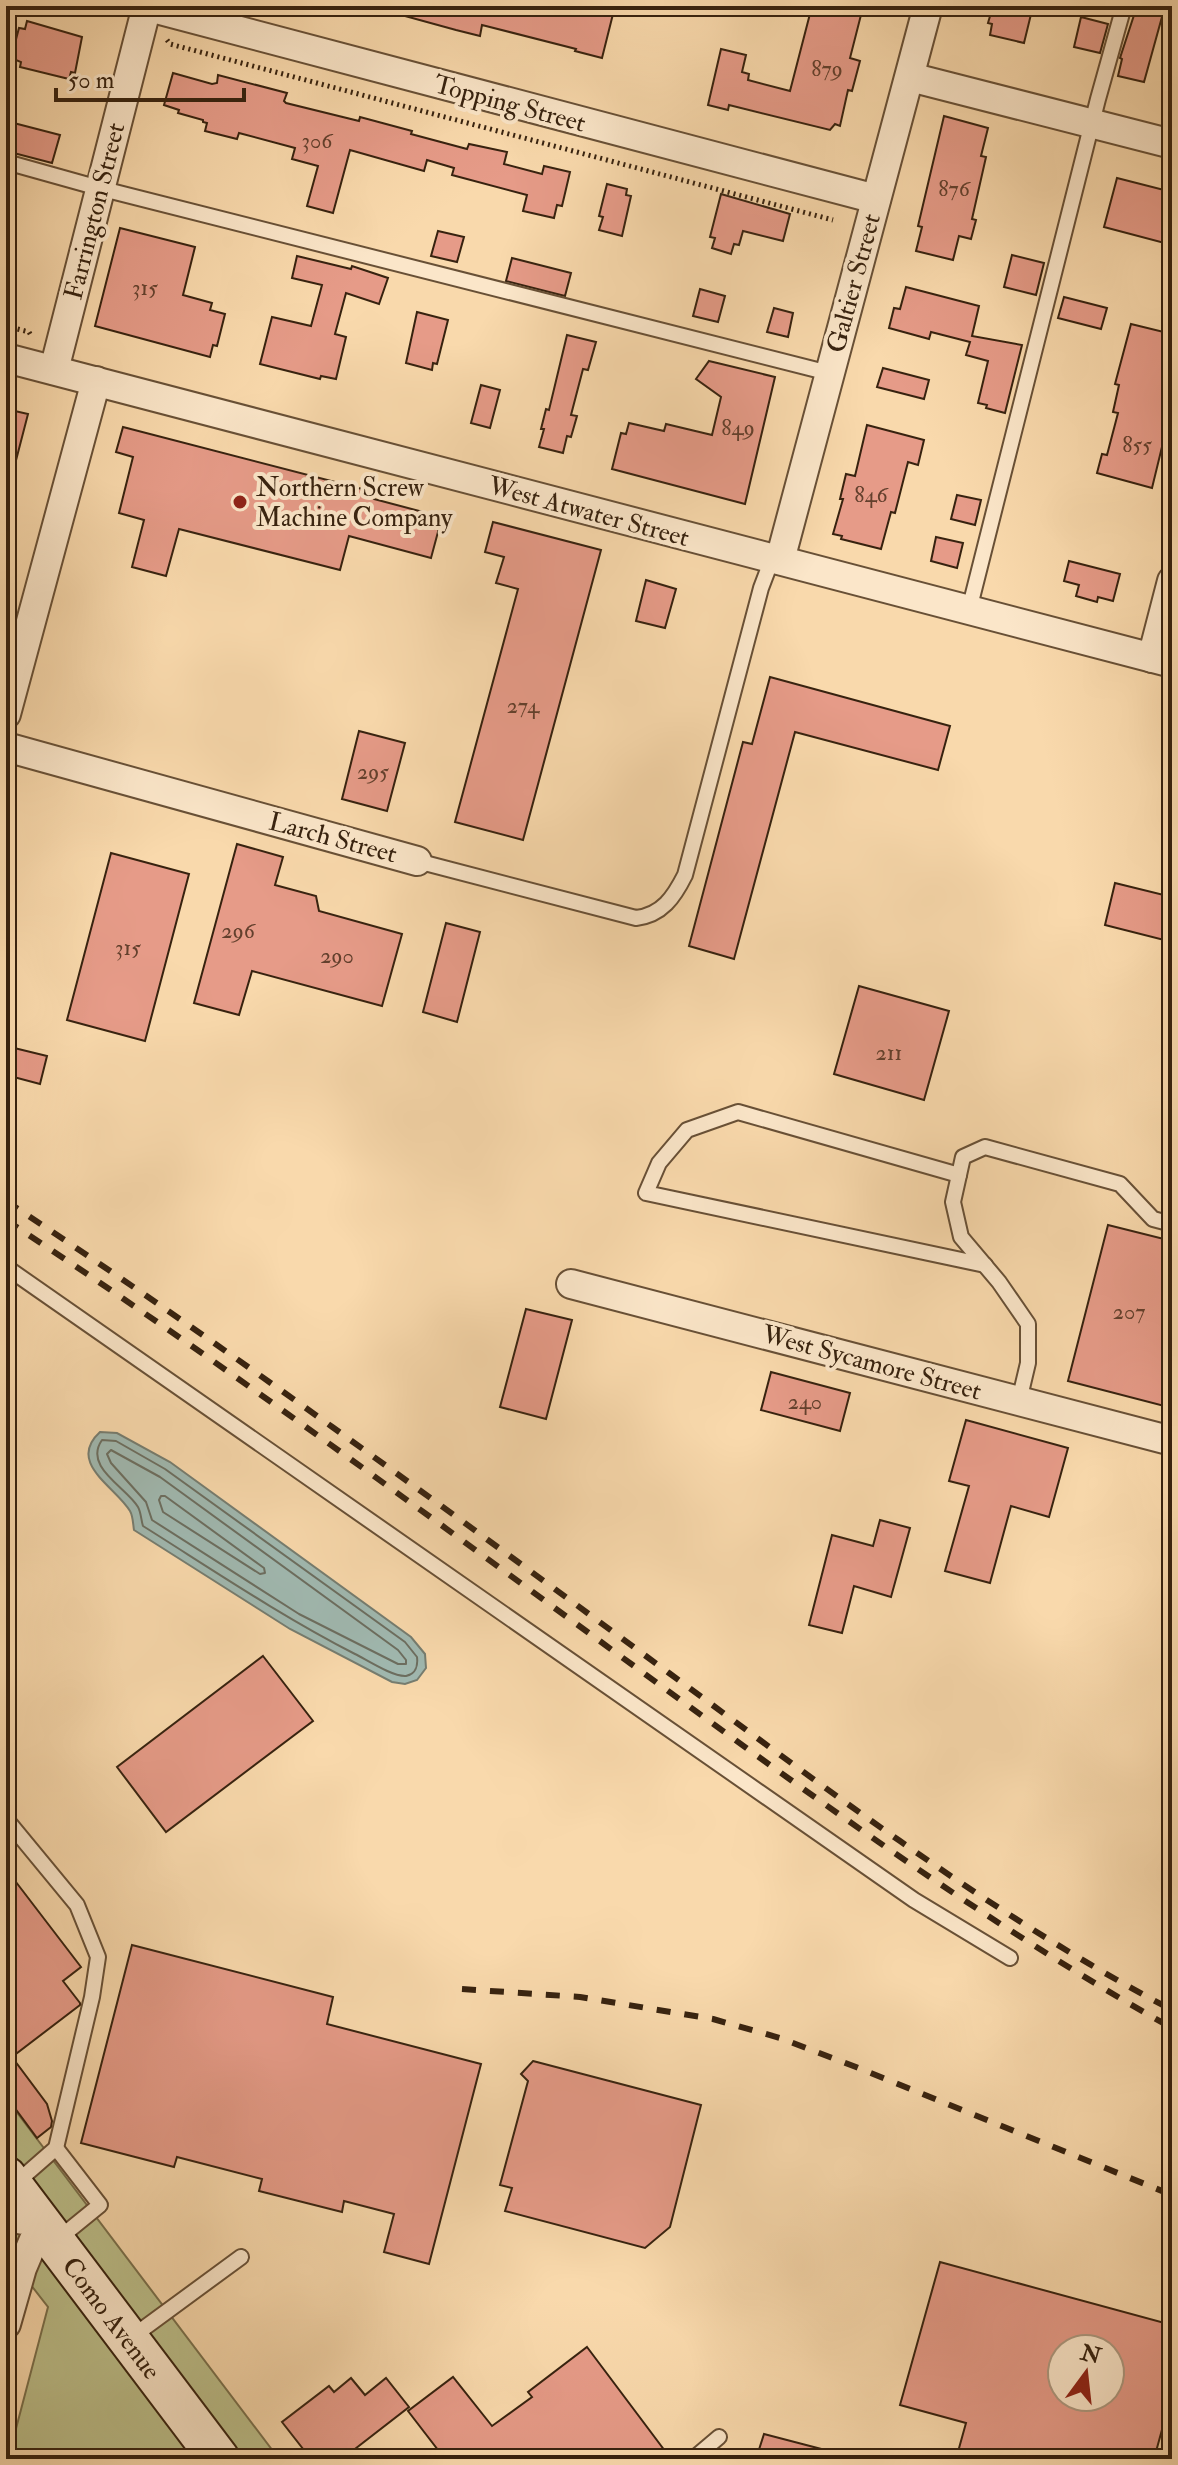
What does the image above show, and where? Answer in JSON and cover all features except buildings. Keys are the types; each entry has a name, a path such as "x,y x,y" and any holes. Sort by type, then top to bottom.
{"main road":[{"name":"Como Avenue","path":"24,2209 219,2459"}],"street":[{"name":"Farrington Street","path":"54,370 147,6"},
{"name":"Topping Street","path":"147,6 876,199"},
{"name":"Galtier Street","path":"776,559 910,77 924,7"},
{"path":"910,77 1172,144"},
{"name":"West Atwater Street","path":"6,358 1162,661"},
{"path":"6,714 96,381"},
{"path":"1162,661 1172,581"},
{"name":"Larch Street","path":"6,747 417,861"},
{"name":"West Sycamore Street","path":"571,1284 1172,1441"},
{"path":"6,2324 22,2268 24,2209"}],"lane":[{"path":"969,610 1124,6"},
{"path":"6,162 829,373"},
{"name":"Galtier Street","path":"660,910 676,893 685,875 761,588 776,559"},
{"name":"Larch Street","path":"417,861 636,918 660,910"},
{"path":"959,1175 738,1112 687,1130 659,1163 646,1193 985,1265"},
{"path":"1019,1401 1028,1363 1028,1324 961,1237 953,1202 963,1157 985,1147 1120,1184 1153,1219 1172,1224"},
{"path":"6,1267 914,1900 1010,1958"},
{"path":"6,1819 77,1905 98,1957 92,1997 56,2148 24,2209"},
{"path":"24,2209 100,2205 56,2148"},
{"path":"128,2340 241,2257"},
{"path":"693,2459 719,2437"}],"path":[{"path":"166,39 170,44 833,220"},
{"path":"6,326 29,332 32,338"}],"green space":[{"path":"6,2098 279,2459 8,2459 48,2307 6,2253"}],"water":[{"path":"100,1432 117,1433 170,1462 411,1637 425,1654 426,1668 417,1680 405,1684 392,1682 290,1629 134,1530 130,1511 91,1464 88,1454 91,1443"}],"railway":[{"path":"6,1201 175,1315 340,1433 914,1851 1041,1934 1172,2010"},
{"path":"6,1220 245,1383 765,1762 898,1855 1033,1945 1172,2028"},
{"path":"462,1989 580,1997 713,2019 780,2038 1172,2195"}],"place":[{"name":"Northern Screw Machine Company","path":"240,502"}]}
